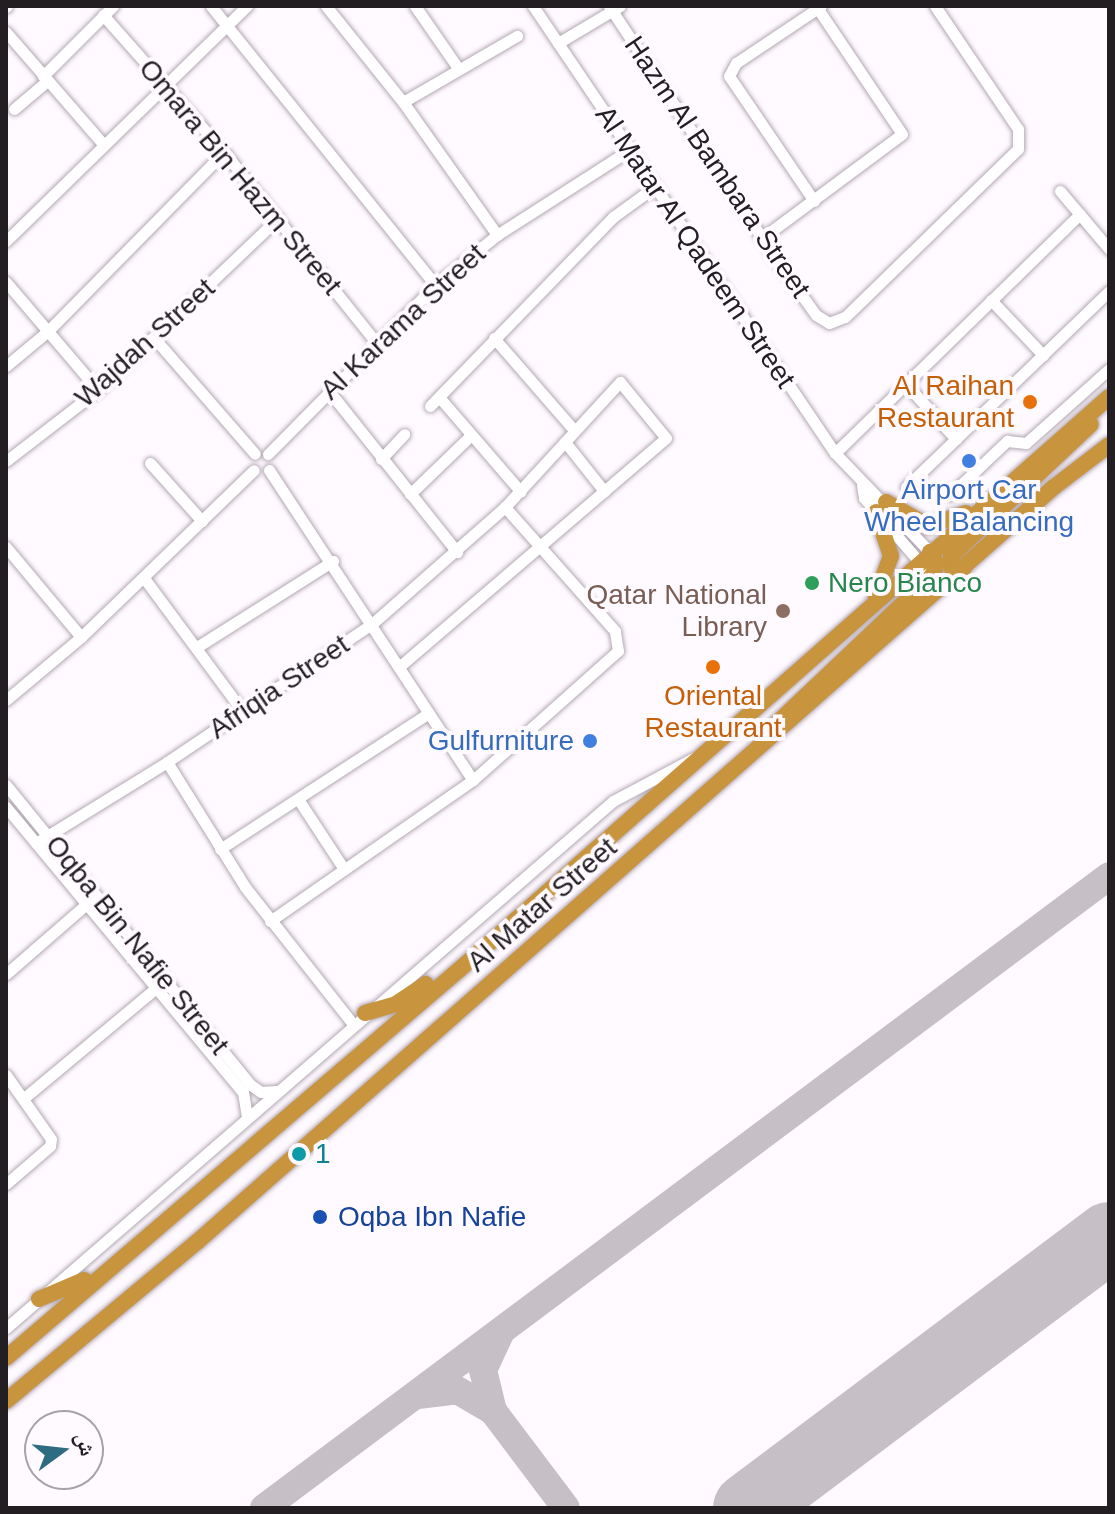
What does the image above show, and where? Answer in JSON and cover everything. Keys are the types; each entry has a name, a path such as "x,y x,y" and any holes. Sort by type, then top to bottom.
{"highway":[{"name":"Al Matar Street","path":"6,1358 1109,399"},
{"path":"964,568 952,568 951,556 1066,451 1109,399"},
{"path":"924,557 937,564 937,582 964,568 1109,445"},
{"path":"881,507 928,526 986,504"},
{"path":"864,613 882,587 891,562 891,546 881,507"},
{"name":"Al Matar Street","path":"6,1401 197,1242 741,766 792,704 937,582"},
{"path":"358,1018 396,1004 462,963"},
{"path":"39,1299 70,1289 127,1255"}],"street":[{"path":"14,109 113,6"},
{"path":"211,6 435,285"},
{"path":"6,241 163,83 247,6"},
{"path":"326,6 403,102 497,235"},
{"path":"415,6 458,68"},
{"name":"Al Matar Al Qadeem Street","path":"533,6 628,151 835,453 924,557"},
{"name":"Hazm Al Bambara Street","path":"614,7 762,238 816,315 836,322 1018,149 1018,129 935,6"},
{"path":"558,43 614,7"},
{"path":"762,238 814,201 902,134 820,7 736,63 729,76 814,201"},
{"name":"Omara Bin Hazm Street","path":"103,15 224,152 375,341"},
{"path":"6,32 102,143"},
{"path":"403,102 517,36"},
{"name":"Al Karama Street","path":"268,454 375,341 435,285 497,235 628,151"},
{"path":"6,366 48,331 224,152"},
{"path":"521,492 471,435 434,402 613,217 653,188"},
{"path":"1060,191 1109,249"},
{"path":"835,453 1080,214"},
{"name":"Wajdah Street","path":"6,461 98,390 155,339 278,218"},
{"path":"6,282 98,390"},
{"path":"906,487 1109,291"},
{"path":"991,300 1043,355"},
{"path":"494,338 573,429"},
{"path":"6,700 81,637 254,470 255,454 155,339"},
{"path":"950,495 1007,441 1026,443 1109,369"},
{"name":"Afriqia Street","path":"36,843 167,762 373,623 457,552 521,492 573,429 620,382 666,438 604,491"},
{"path":"905,383 956,439"},
{"path":"329,391 457,552"},
{"path":"381,459 404,434"},
{"path":"410,494 471,435"},
{"path":"399,667 604,491 565,442"},
{"path":"255,454 268,454 269,470 333,561 473,780"},
{"path":"150,463 202,521"},
{"path":"254,470 269,470"},
{"path":"270,921 473,780 618,651 615,631 505,507"},
{"path":"6,547 81,637"},
{"path":"197,647 333,561"},
{"path":"144,578 243,712"},
{"path":"220,849 429,713"},
{"name":"Al Matar Street","path":"6,1328 358,1018 613,801 691,755 703,755"},
{"path":"167,762 220,849 270,921 358,1018"},
{"name":"Oqba Bin Nafie Street","path":"6,785 96,897 243,1092 247,1118"},
{"path":"298,799 344,869"},
{"name":"Oqba Bin Nafie Street","path":"6,807 85,906 255,1089 276,1091"},
{"path":"6,974 96,897"},
{"path":"24,1098 160,985"},
{"path":"6,1075 49,1132 50,1146 6,1184"},
{"path":"6,1312 22,1314"}],"taxiway":[{"path":"264,1508 1109,876"},
{"path":"418,1395 457,1390 493,1411 483,1370 500,1334"},
{"path":"493,1411 566,1508"}],"runway":[{"path":"748,1508 1109,1237"}],"place":[{"name":"Al Raihan Restaurant","path":"1030,402"},
{"name":"Airport Car Wheel Balancing","path":"969,461"},
{"name":"Nero Bianco","path":"812,583"},
{"name":"Qatar National Library","path":"783,611"},
{"name":"Oriental Restaurant","path":"713,667"},
{"name":"Gulfurniture","path":"590,741"},
{"name":"1","path":"299,1154"},
{"name":"Oqba Ibn Nafie","path":"320,1217"}]}
